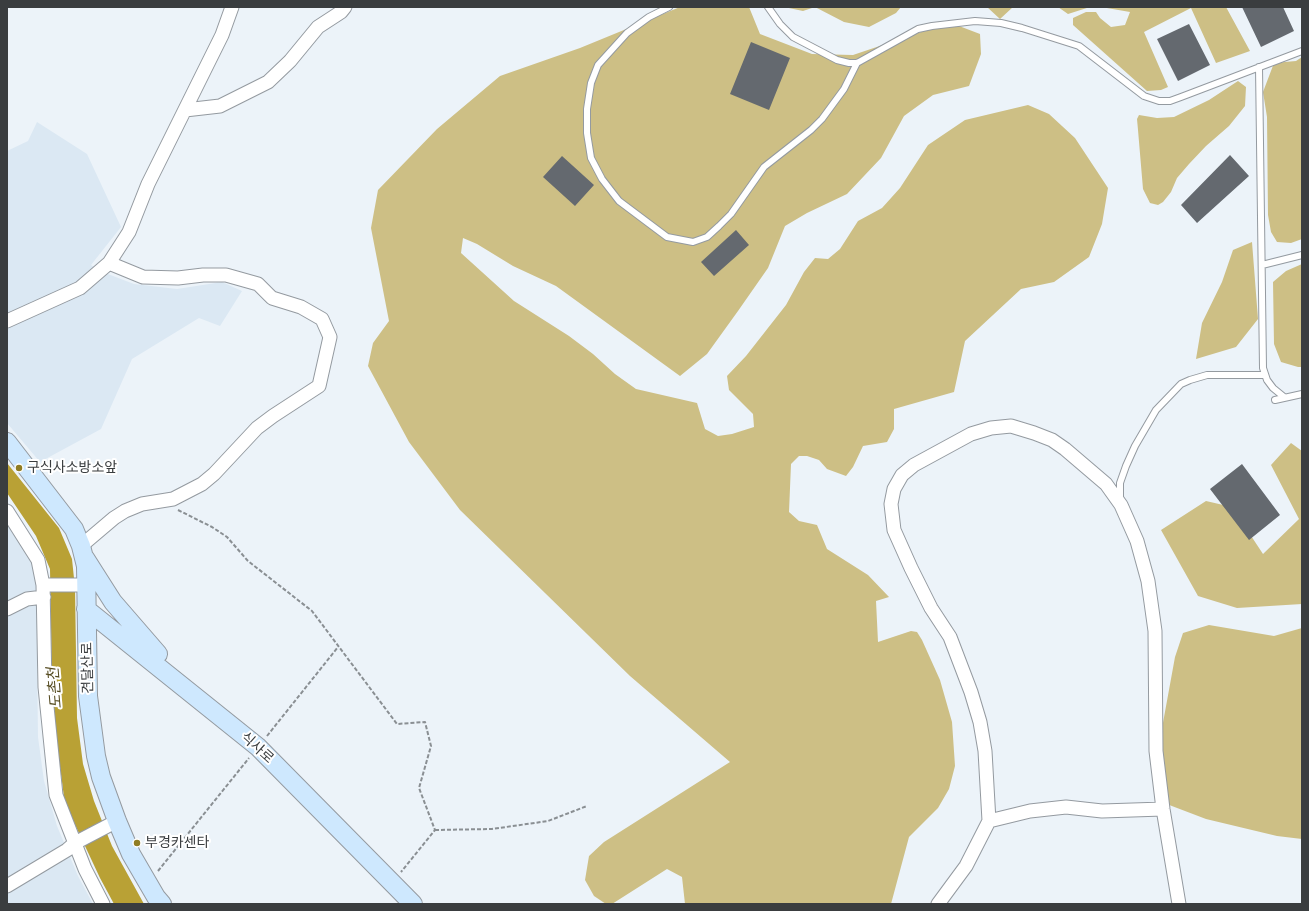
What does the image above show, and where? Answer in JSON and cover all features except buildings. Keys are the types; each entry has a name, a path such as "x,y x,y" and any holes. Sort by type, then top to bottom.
{"street":[{"path":"7,321 80,288 110,264 129,232 148,184 222,35 232,7"},
{"path":"185,110 220,106 268,82 290,61 318,27 341,12 345,7"},
{"path":"110,264 143,277 178,278 203,274 226,275 258,284 272,298 301,307 322,319 330,337 319,386 257,428 214,474 202,484 173,499 142,504 125,511 114,518 83,552 113,602 132,627 162,658 167,673"},
{"path":"938,904 966,866 989,821 985,751 980,722 971,692 950,637 931,608 894,530 891,504 894,489 902,475 914,465 971,434 991,428 1011,426 1052,440 1065,449 1106,484 1120,504 1138,541 1152,605 1155,631 1156,751 1163,808 1179,904"},
{"name":"견달산로","path":"7,442 74,529 83,552 88,696 91,731 101,777 114,823 148,883 162,904"},
{"path":"7,510 38,560 45,589 45,687 56,795 78,842 103,904"},
{"path":"7,609 27,600 45,589 84,585"},
{"name":"식사로","path":"86,609 258,747 413,904"},
{"path":"989,821 1030,811 1066,807 1102,811 1163,808"},
{"path":"7,886 78,842 114,823"}],"lane":[{"path":"669,7 649,17 628,33 598,65 591,83 587,109 587,133 591,158 602,179 619,201 667,237 693,242 707,237 719,226 731,214 764,167 811,130 822,119 844,89 857,63 918,29 975,21 1001,23 1022,28 1079,46 1144,96 1159,101 1170,101 1302,51"},
{"path":"768,7 780,24 793,37 836,60 857,63"},
{"path":"1259,67 1263,368 1273,388 1284,398"},
{"path":"1262,265 1302,255"},
{"path":"1120,504 1120,483 1135,446 1156,410 1181,384 1207,375 1266,375"},
{"path":"1275,400 1302,394"}],"path":[{"path":"160,501 212,527 227,538 248,561 312,611 397,724 425,722 431,746 419,788 435,830"},
{"path":"148,883 338,647"},
{"path":"435,830 492,829 548,821 587,806"},
{"path":"393,883 435,830"}],"shaded area":[{"path":"680,7 749,7 760,34 812,54 853,55 930,29 959,26 980,34 981,54 969,86 933,95 904,116 881,158 847,194 807,213 785,226 768,268 738,311 707,354 680,376 556,286 513,266 477,244 463,238 461,253 514,301 569,336 593,354 615,374 636,389 697,403 705,429 718,436 732,434 754,427 753,414 729,390 727,376 746,356 786,305 804,272 815,258 828,259 840,249 858,221 882,208 900,188 928,145 965,120 1028,105 1049,114 1075,138 1108,188 1102,224 1089,257 1054,282 1021,289 965,341 954,392 894,409 894,429 887,442 863,446 853,467 846,476 827,469 819,460 807,456 799,456 791,464 789,512 799,521 817,525 827,549 868,575 889,597 876,601 878,642 911,631 917,632 940,680 952,722 955,766 949,789 938,808 909,837 891,904 685,904 682,877 667,869 612,904 606,904 594,896 585,880 589,856 604,842 730,762 630,676 460,510 409,442 368,366 373,343 389,321 371,228 378,190 437,129 500,76 580,48"},
{"path":"784,7 815,7 803,11"},
{"path":"815,7 901,7 896,13 869,27 844,22"},
{"path":"987,7 1013,7 1000,19"},
{"path":"1058,7 1090,7 1068,14"},
{"path":"1101,7 1226,7 1250,51 1216,63 1191,8 1144,32 1168,87 1161,90 1147,91 1073,25 1073,18 1086,12 1096,12 1100,18 1111,27 1125,25 1130,12"},
{"path":"1302,57 1302,239 1291,243 1277,242 1271,232 1268,215 1267,117 1263,92 1274,63 1296,61"},
{"path":"1238,81 1246,87 1245,106 1229,126 1206,146 1177,178 1171,192 1163,202 1158,205 1150,203 1143,189 1137,119 1139,115 1157,118 1174,117 1209,100"},
{"path":"37,122 87,154 121,227 91,265 100,271 134,284 177,289 222,282 242,291 220,326 199,318 132,359 101,429 40,462 7,423 7,151 28,141"},
{"path":"1252,242 1258,319 1236,347 1196,359 1202,323 1222,282 1233,250"},
{"path":"1302,264 1302,367 1298,367 1281,362 1274,344 1273,282 1286,271"},
{"path":"1291,443 1302,451 1302,604 1237,608 1198,596 1161,530 1206,501 1232,507 1263,554 1299,519 1271,465"},
{"path":"7,523 36,564 39,598 37,657 38,737 44,781 57,826 78,876 93,904 7,904"},
{"path":"1209,625 1274,636 1302,628 1302,839 1277,836 1206,819 1164,803 1154,772 1175,657 1183,633"}],"water":[{"name":"도촌천","path":"7,463 59,528 72,559 75,588 77,718 83,764 94,801 112,846 144,904 114,904 70,814 64,797 57,744 52,686 50,569 36,536 7,493"}],"place":[{"name":"구식사소방소앞","path":"19,468"},
{"name":"부경카센타","path":"137,843"}]}
